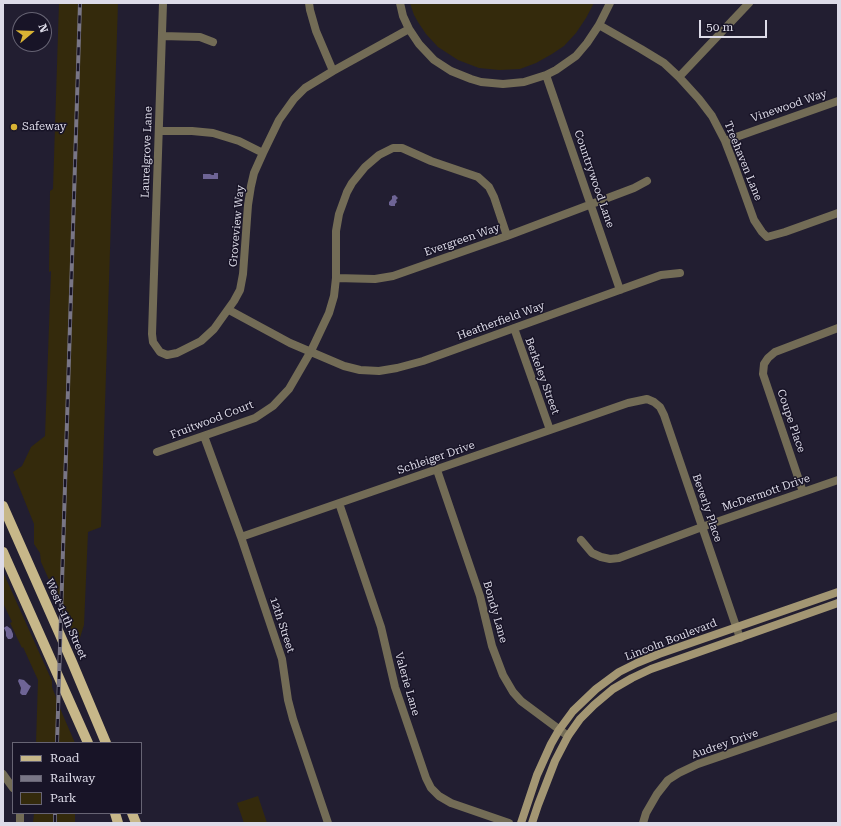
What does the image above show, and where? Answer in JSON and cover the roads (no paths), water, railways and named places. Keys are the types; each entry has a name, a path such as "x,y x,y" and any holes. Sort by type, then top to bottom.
{"main road":[{"name":"West 11th Street","path":"3,506 106,742"},
{"path":"3,552 88,742"}],"street":[{"name":"Laurelgrove Lane","path":"153,301 163,3"},
{"path":"309,3 316,31 333,72"},
{"path":"400,3 403,16 409,29 419,44 434,60 451,71 471,79 481,82 503,84 524,82 546,75 576,56 599,25 610,3"},
{"path":"680,77 749,3"},
{"name":"Treehaven Lane","path":"599,25 664,63 680,77 699,99 712,116 725,141 754,220 767,237 838,214"},
{"name":"Groveview Way","path":"153,301 153,342 160,352 167,355 177,354 201,340 214,329 229,310 240,290 244,274 248,204 251,186 254,173 262,153 279,120 294,99 305,88 409,29"},
{"path":"162,36 200,37 213,42"},
{"name":"Countrywood Lane","path":"546,75 620,290"},
{"name":"Vinewood Way","path":"725,141 838,101"},
{"path":"159,131 192,131 213,133 240,141 262,153"},
{"name":"Fruitwood Court","path":"157,452 255,418 273,406 289,389 311,351 329,313 334,296 336,278 336,231 339,214 347,192 352,183 365,167 386,150 402,148 431,161 478,178 490,187 507,236"},
{"name":"Evergreen Way","path":"336,278 375,279 393,276 507,236 634,188 647,181"},
{"name":"Heatherfield Way","path":"229,310 290,343 344,366 360,370 379,371 423,361 661,275 680,273"},
{"name":"Berkeley Street","path":"514,328 550,430"},
{"name":"Coupe Place","path":"803,492 763,374 764,364 775,352 838,328"},
{"name":"Beverly Place","path":"639,400 647,399 654,402 660,407 664,415 740,638"},
{"name":"Schleiger Drive","path":"241,537 639,400"},
{"name":"12th Street","path":"204,436 241,537 282,660 288,700 293,719 328,823"},
{"name":"Bondy Lane","path":"437,470 480,596 492,646 503,674 513,692 521,701 568,736"},
{"name":"McDermott Drive","path":"580,540 592,553 610,559 620,558 702,527 838,480"},
{"name":"Valerie Lane","path":"339,503 380,627 395,687 426,778 431,788 439,796 451,803 509,823"},
{"name":"Lincoln Boulevard","path":"521,823 537,775 559,730 573,711 596,689 619,672 659,654 838,592"},
{"name":"Lincoln Boulevard","path":"532,823 555,761 568,736 580,719 613,689 651,669 838,603"},
{"name":"Audrey Drive","path":"643,823 646,813 657,794 668,780 679,772 698,764 838,716"},
{"path":"3,774 12,787"}],"railway":[{"path":"57,742 80,3"},
{"path":"55,814 55,823"}],"place":[{"name":"Safeway","path":"14,127"}]}
